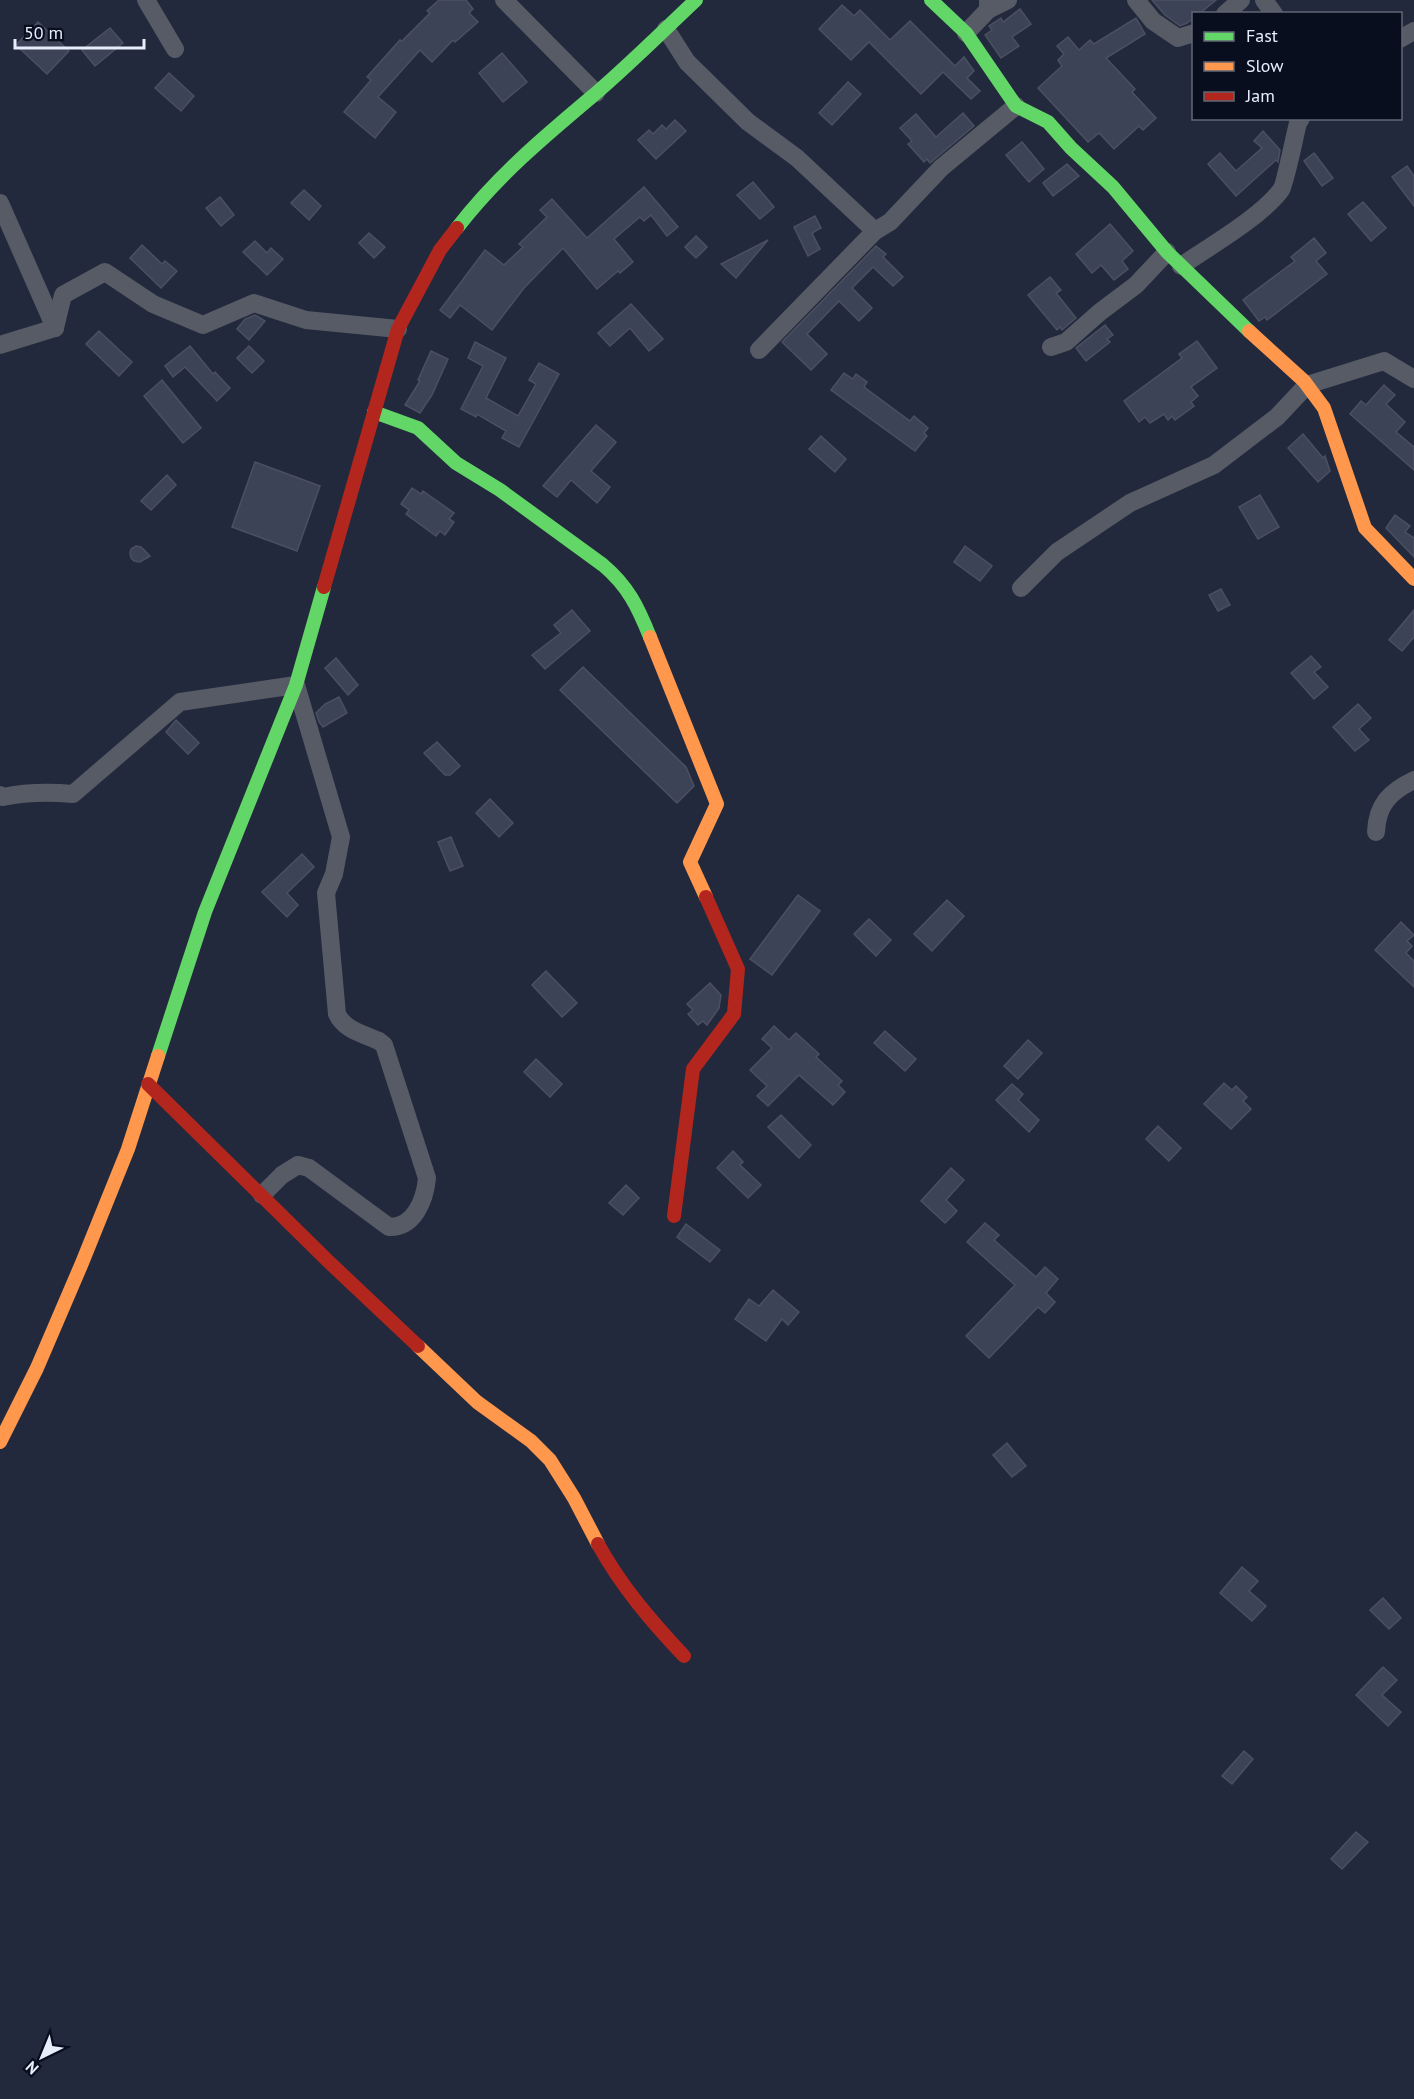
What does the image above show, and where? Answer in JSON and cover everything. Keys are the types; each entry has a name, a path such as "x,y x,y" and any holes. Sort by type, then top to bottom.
{"street":[{"path":"146,0 176,49"},
{"path":"504,0 596,93"},
{"path":"0,1442 37,1368 128,1149 205,912 296,685 398,329 440,250 502,175 562,120 596,93 696,0"},
{"path":"931,0 966,33 1016,106 1048,122 1071,148 1113,187 1167,252 1307,385 1324,408 1365,528 1414,579"},
{"path":"966,33 988,5 1008,0"},
{"path":"1136,0 1153,21 1178,38 1192,34"},
{"path":"1227,12 1241,0"},
{"path":"666,28 687,62 748,122 797,158 875,231"},
{"path":"759,350 875,231 890,222 941,168 1016,106"},
{"path":"1181,266 1253,217 1282,189 1300,120"},
{"path":"0,203 56,328"},
{"path":"1051,348 1066,342 1136,285 1167,252"},
{"path":"56,328 63,295 105,272 153,304 203,325 254,303 306,320 398,329"},
{"path":"0,345 56,328"},
{"path":"1021,588 1057,552 1130,503 1214,465 1277,417 1307,385 1384,361 1414,379"},
{"path":"374,412 418,428 456,463 500,490 618,578 638,606 717,804 690,862 738,969 734,1014 693,1069 674,1216"},
{"path":"0,795 3,797 27,792 73,794 180,702 296,685"},
{"path":"262,1195 282,1175 298,1165 309,1168 389,1227 398,1227 407,1224 416,1213 426,1193 424,1165 384,1045 380,1041 345,1026 337,1014 326,893 334,874 341,837 296,685"},
{"path":"1376,832 1376,820 1385,802 1394,790 1414,780"},
{"path":"148,1084 477,1402 531,1441 550,1460 579,1506 613,1571 646,1615 684,1656"}],"building":[{"path":"439,0 466,0 473,9 469,13 478,22 455,42 453,40 432,62 420,50 378,97 396,112 375,138 344,112 371,80 367,77 400,40 402,41 430,13 427,11"},
{"path":"1152,0 1216,0 1201,12 1192,12 1192,19 1180,26 1165,15"},
{"path":"842,5 854,16 860,10 890,40 910,21 955,66 964,57 974,71 967,78 980,91 971,99 943,72 921,94 869,42 851,60 819,29"},
{"path":"1020,9 1031,24 1012,37 1019,46 1001,58 985,35 992,30 989,26 1001,18 1003,22"},
{"path":"1136,18 1145,34 1106,58 1135,89 1132,92 1156,118 1143,130 1139,126 1114,149 1099,133 1088,142 1038,88 1062,66 1058,60 1064,54 1057,46 1068,37 1079,50 1090,40 1094,44"},
{"path":"38,22 69,51 47,74 16,45"},
{"path":"110,28 123,43 95,66 82,50"},
{"path":"502,53 527,82 503,102 479,73"},
{"path":"169,73 194,96 181,111 155,88"},
{"path":"848,82 861,94 832,125 819,113"},
{"path":"963,113 974,126 930,163 927,159 924,162 908,144 912,141 900,128 916,114 936,137"},
{"path":"675,120 686,131 656,159 638,140 649,130 653,134 662,125 666,129"},
{"path":"1263,131 1280,150 1278,162 1276,160 1236,196 1208,164 1220,153 1236,171 1262,148 1254,141"},
{"path":"1022,142 1044,169 1029,182 1006,155"},
{"path":"1314,153 1333,178 1322,186 1304,161"},
{"path":"1067,164 1079,176 1053,196 1043,183"},
{"path":"1407,166 1414,176 1414,206 1392,177"},
{"path":"753,182 774,207 760,219 737,195"},
{"path":"644,187 678,227 667,236 651,215 644,221 640,217 614,239 633,262 620,273 618,271 597,289 563,248 524,288 492,330 460,305 450,318 440,310 485,250 504,265 523,247 519,244 547,217 540,210 552,199 587,238"},
{"path":"304,190 321,206 309,220 291,203"},
{"path":"220,197 234,215 221,226 206,208"},
{"path":"1363,202 1386,228 1371,241 1348,214"},
{"path":"815,216 821,228 812,233 820,249 808,256 794,227"},
{"path":"1110,224 1133,251 1122,261 1128,269 1114,280 1101,265 1092,273 1076,254"},
{"path":"369,233 385,247 374,258 359,243"},
{"path":"696,236 707,247 696,258 685,247"},
{"path":"1314,238 1326,253 1316,261 1327,274 1267,320 1265,317 1259,321 1243,300 1295,261 1291,257"},
{"path":"768,240 736,278 721,264"},
{"path":"255,241 267,253 271,248 283,259 267,275 243,252"},
{"path":"142,245 162,264 165,261 177,271 161,288 130,258"},
{"path":"876,246 886,254 883,257 903,277 893,286 873,267 852,288 872,308 859,321 839,301 807,334 827,354 811,370 782,342"},
{"path":"1050,277 1061,290 1056,293 1076,318 1062,330 1060,327 1057,330 1028,295"},
{"path":"631,304 663,339 649,351 630,328 610,346 598,333"},
{"path":"255,315 265,321 249,340 237,329 245,319"},
{"path":"1105,325 1113,335 1107,339 1110,342 1086,361 1076,348"},
{"path":"99,331 132,362 119,376 86,344"},
{"path":"1197,341 1217,368 1191,387 1198,396 1191,402 1194,406 1175,420 1172,416 1168,420 1164,414 1150,423 1145,417 1139,422 1124,401 1182,358 1179,354"},
{"path":"475,342 506,358 486,398 518,416 536,384 529,380 539,363 559,374 519,447 502,438 506,431 477,414 476,417 461,409 483,366 468,358"},
{"path":"190,346 213,374 215,372 230,388 217,401 185,367 173,377 165,366"},
{"path":"249,346 264,361 252,373 237,358"},
{"path":"431,351 448,359 432,395 420,413 405,405 420,381 418,380"},
{"path":"844,373 853,379 856,374 867,382 864,387 910,421 914,416 928,428 924,433 927,436 915,451 831,390"},
{"path":"162,380 201,428 183,443 144,396"},
{"path":"1384,385 1395,395 1386,404 1405,422 1396,432 1414,447 1414,470 1350,414 1361,401 1366,405"},
{"path":"596,425 616,442 591,471 610,487 597,503 571,480 557,497 543,486"},
{"path":"1303,434 1323,458 1325,456 1330,471 1318,482 1288,448"},
{"path":"821,436 846,459 835,472 809,449"},
{"path":"255,462 320,486 297,551 232,527"},
{"path":"167,475 176,485 151,510 141,501"},
{"path":"412,488 421,494 423,491 454,513 449,519 454,522 445,535 440,531 436,536 406,514 409,510 401,504"},
{"path":"1260,495 1279,527 1258,539 1239,507"},
{"path":"1395,515 1410,526 1405,532 1414,538 1414,557 1386,528"},
{"path":"136,546 141,547 150,556 140,562 134,561 130,553 131,549"},
{"path":"965,546 992,566 980,581 954,562"},
{"path":"1221,589 1230,605 1218,611 1209,595"},
{"path":"572,610 590,631 545,669 532,655 561,633 554,625"},
{"path":"1414,610 1414,637 1402,651 1389,640"},
{"path":"1311,656 1321,667 1314,672 1328,687 1314,699 1291,673"},
{"path":"336,658 358,685 348,695 325,668"},
{"path":"583,667 686,767 694,786 677,803 560,690"},
{"path":"339,697 347,713 323,727 316,713 325,704"},
{"path":"1358,704 1371,718 1359,729 1369,740 1355,751 1333,727"},
{"path":"176,720 199,743 188,754 166,732"},
{"path":"437,742 460,766 450,775 445,775 424,753"},
{"path":"490,799 513,823 499,837 476,813"},
{"path":"451,837 463,866 450,871 438,842"},
{"path":"302,854 314,867 287,893 298,905 287,917 262,892"},
{"path":"798,895 820,911 772,975 750,959"},
{"path":"947,900 964,916 932,951 914,934"},
{"path":"869,919 891,940 876,956 854,934"},
{"path":"1401,922 1414,935 1407,941 1412,946 1406,953 1414,961 1414,987 1375,950"},
{"path":"546,971 577,1003 562,1017 532,985"},
{"path":"710,983 721,995 719,1008 707,1025 703,1021 698,1025 688,1014 693,1010 687,1004"},
{"path":"774,1026 789,1040 796,1033 819,1054 816,1057 842,1081 838,1085 845,1092 833,1105 799,1075 768,1106 757,1096 767,1086 750,1070 772,1048 762,1039"},
{"path":"885,1031 916,1059 905,1071 874,1043"},
{"path":"1028,1040 1042,1053 1018,1079 1004,1066"},
{"path":"536,1059 562,1084 550,1097 524,1072"},
{"path":"1224,1083 1232,1090 1236,1086 1247,1097 1243,1101 1251,1109 1231,1129 1204,1104"},
{"path":"1012,1084 1023,1094 1018,1100 1039,1120 1029,1132 996,1100"},
{"path":"781,1115 811,1145 799,1158 768,1127"},
{"path":"1158,1126 1181,1148 1169,1161 1146,1139"},
{"path":"733,1151 743,1162 740,1165 761,1185 748,1198 717,1168"},
{"path":"951,1168 964,1180 946,1200 957,1211 945,1223 921,1201"},
{"path":"626,1185 639,1198 623,1215 609,1203"},
{"path":"985,1223 999,1235 994,1240 1036,1277 1045,1267 1058,1279 1046,1293 1055,1302 1045,1313 1038,1307 989,1358 966,1336 1015,1285 967,1242"},
{"path":"686,1224 720,1250 710,1262 677,1237"},
{"path":"773,1290 799,1312 788,1325 782,1319 766,1341 735,1319 749,1299 759,1306"},
{"path":"1007,1443 1026,1466 1012,1477 993,1455"},
{"path":"1242,1567 1258,1581 1249,1591 1266,1606 1252,1621 1220,1593"},
{"path":"1383,1598 1401,1618 1389,1629 1370,1610"},
{"path":"1383,1667 1397,1680 1382,1695 1401,1712 1388,1726 1356,1695"},
{"path":"1244,1751 1253,1759 1232,1784 1222,1776"},
{"path":"1356,1832 1368,1842 1342,1869 1331,1859"}],"traffic: fast":[{"path":"457,228 523,157 621,71 696,0"},
{"path":"931,0 966,33 1016,106 1048,122 1071,148 1113,187 1167,252 1249,331"},
{"path":"374,412 418,428 456,463 500,490 603,565 619,581 631,598 650,637"},
{"path":"158,1056 205,912 296,685 324,587"}],"traffic: slow":[{"path":"1249,331 1304,381 1324,408 1365,528 1414,579"},
{"path":"650,637 717,804 690,862 706,897"},
{"path":"0,1442 37,1368 82,1263 128,1149 158,1056"},
{"path":"418,1346 477,1402 531,1441 550,1460 574,1498 598,1544"}],"traffic: jam":[{"path":"324,587 398,329 440,250 457,228"},
{"path":"674,1216 693,1069 734,1014 738,969 706,897"},
{"path":"148,1084 418,1346"},
{"path":"598,1544 637,1603 684,1656"}]}
